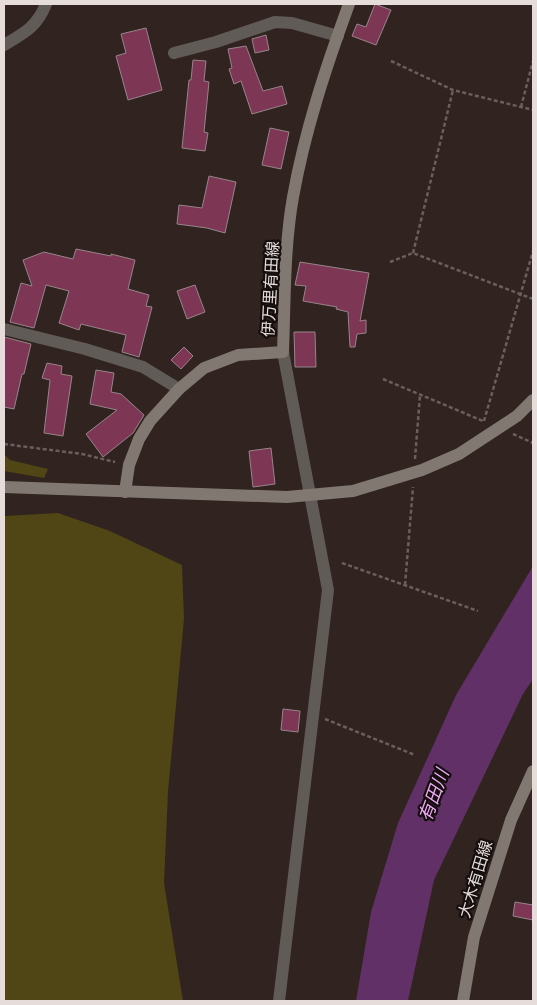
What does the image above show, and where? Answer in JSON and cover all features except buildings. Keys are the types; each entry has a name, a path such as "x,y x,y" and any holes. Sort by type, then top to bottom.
{"main road":[{"name":"伊万里有田線","path":"125,492 129,465 139,439 150,421 179,389 204,368 221,361 238,355 283,352 284,268 293,197 310,117 349,4"},
{"path":"4,487 287,497 353,491 422,470 459,454 518,416 533,400"},
{"name":"大木有田線","path":"463,1001 474,937 510,820 533,771"}],"street":[{"path":"4,45 28,31 41,16 46,4"},
{"path":"174,54 275,22 292,23 338,36"},
{"path":"4,329 84,349 143,368 179,389"},
{"path":"280,1001 328,590 283,352"}],"path":[{"path":"391,61 453,90 533,110"},
{"path":"521,107 533,61"},
{"path":"413,253 453,90"},
{"path":"383,379 484,422 533,252"},
{"path":"390,262 413,253 533,299"},
{"path":"415,461 420,395"},
{"path":"509,432 533,443"},
{"path":"4,444 82,454 129,465"},
{"path":"406,585 413,480"},
{"path":"342,563 478,610"},
{"path":"314,715 415,755"}],"shaded area":[{"path":"4,454 10,460 48,469 44,478 4,471"},
{"path":"58,513 110,531 182,565 184,619 168,792 164,883 183,1001 4,1001 4,516"}],"water":[{"name":"有田川","path":"533,566 533,679 523,694 434,880 408,1001 356,1001 371,912 398,823 456,695"}]}
